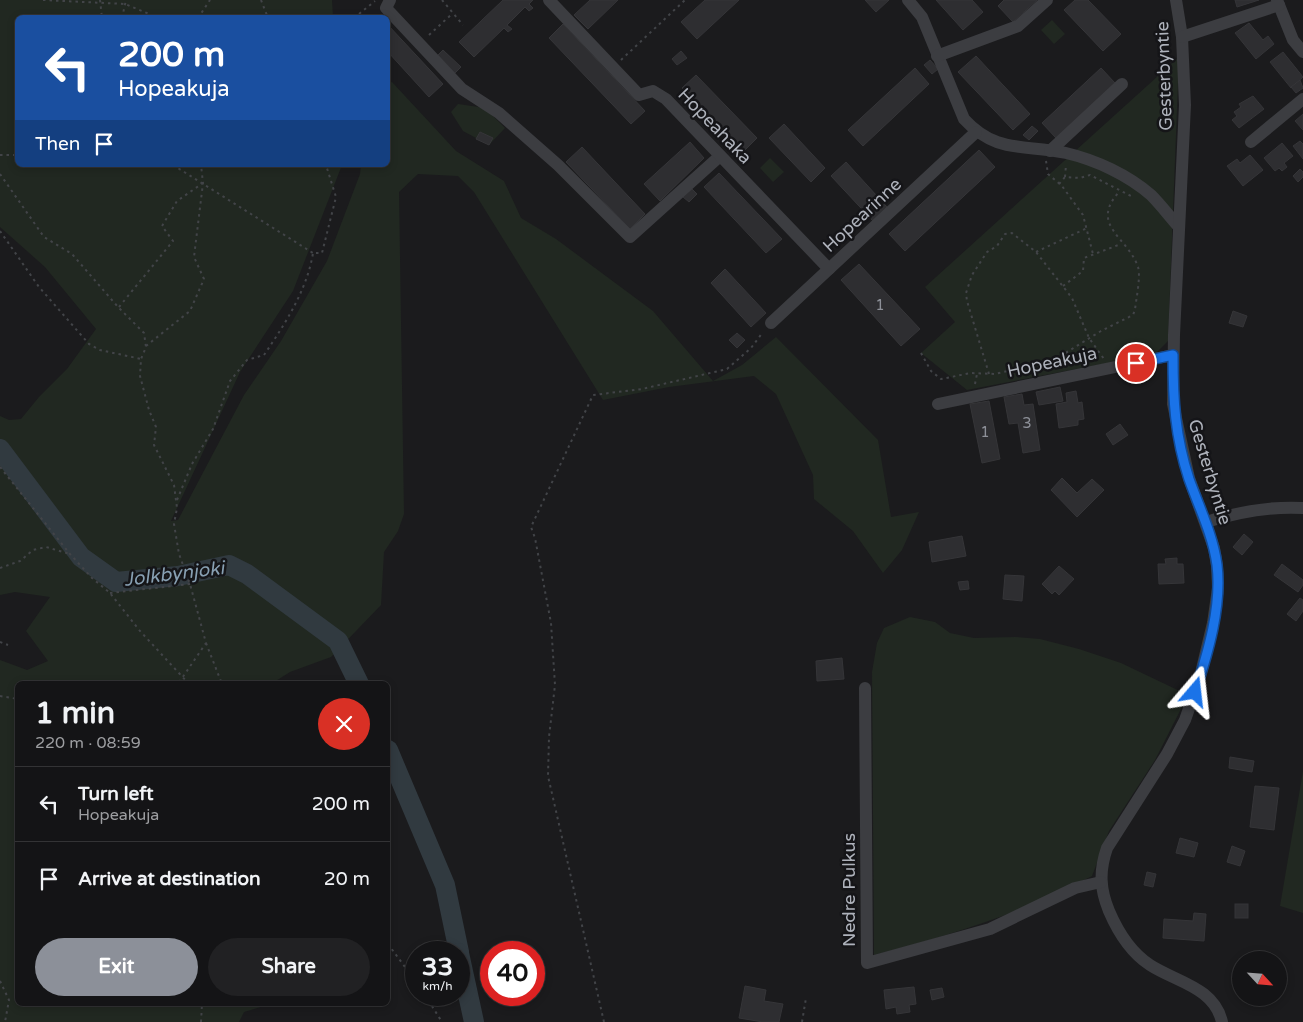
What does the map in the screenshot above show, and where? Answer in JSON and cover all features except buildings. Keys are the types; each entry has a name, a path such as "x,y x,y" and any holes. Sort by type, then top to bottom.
{"street":[{"path":"390,0 386,8 462,89 499,113 558,165 630,237 720,156"},
{"name":"Hopeahaka","path":"549,0 639,95 653,91 666,99 829,269"},
{"path":"908,0 922,17 964,119 976,132 994,142 1066,154 1115,171 1151,196 1179,227"},
{"path":"937,56 1018,26 1047,0"},
{"name":"Gesterbyntie","path":"1176,0 1182,37 1185,105 1173,355 1173,404 1176,427 1189,478 1206,522 1217,566 1218,588 1214,623 1200,677 1185,720 1167,754 1107,848 1102,861 1100,882 1112,918 1130,948 1150,965 1205,994 1216,1007 1222,1022"},
{"path":"1182,37 1278,2 1293,40 1303,52"},
{"path":"1050,151 1122,84"},
{"path":"1251,142 1303,99"},
{"name":"Hopearinne","path":"771,323 976,132"},
{"name":"Hopeakuja","path":"938,404 1173,355"},
{"path":"1206,522 1261,508 1303,508"},
{"name":"Nedre Pulkus","path":"865,688 867,963 990,929 1075,888 1100,882"}],"path":[{"path":"42,0 100,1 126,4 152,15"},
{"path":"123,15 126,0"},
{"path":"200,15 210,0"},
{"path":"261,0 267,15"},
{"path":"442,0 463,25"},
{"path":"614,67 686,0"},
{"path":"100,1 102,15"},
{"path":"358,15 375,1"},
{"path":"420,44 454,13"},
{"path":"1050,151 1045,163 1048,174 1059,184 1083,215 1093,254"},
{"path":"0,155 15,155"},
{"path":"176,167 313,253 322,253 336,198 327,167"},
{"path":"146,347 190,311 204,279 194,256 203,183 201,167"},
{"path":"0,174 44,236 72,254 118,307 144,333 146,347 140,376 156,428 154,445 174,485 176,502 174,524 179,554 190,584 206,643 221,681"},
{"path":"1059,184 1065,177 1080,178 1090,175 1136,199"},
{"path":"118,307 173,241 162,226 177,201 203,183"},
{"path":"921,352 932,371 941,379 971,373 989,374 1054,360 1112,325 1133,315 1139,269 1108,222 1107,213 1113,198 1120,191"},
{"path":"1036,252 1087,228"},
{"path":"0,232 39,287 89,344 100,350 142,359"},
{"path":"989,374 966,293 972,275 987,252 997,246 1005,234 1012,233 1036,252 1072,298 1090,338 1104,357 1100,370"},
{"path":"1063,286 1084,271 1084,258 1106,251 1122,243"},
{"path":"176,502 192,464 213,429 230,381 248,360 264,356 310,273 313,253"},
{"path":"604,1022 548,776 549,737 555,685 551,622 535,538 531,527 532,520 543,503 593,395 642,389 727,369 751,348 771,323"},
{"path":"0,467 70,554 92,578 110,593 140,631 186,681"},
{"path":"0,568 20,561 33,550 46,546 70,554"},
{"path":"110,593 190,584"},
{"path":"0,642 8,645"},
{"path":"180,681 206,643"},
{"path":"0,696 15,698"},
{"path":"390,947 405,967"},
{"path":"0,981 9,1000 5,1022"},
{"path":"802,1022 806,998"},
{"path":"201,1022 202,1006"},
{"path":"432,1006 442,1022"}],"shaded area":[{"path":"0,0 332,0 333,15 15,15 15,167 341,167 293,291 240,372 171,521 178,520 244,395 281,341 327,261 360,174 361,167 390,167 390,82 392,82 456,151 504,181 521,218 556,239 653,311 713,381 742,365 776,337 878,440 891,517 919,512 902,550 883,573 853,531 814,499 813,475 776,394 754,376 669,387 603,400 474,192 458,176 418,174 399,192 404,514 398,531 384,552 381,605 331,657 290,672 276,681 15,681 15,1006 264,1006 244,1012 239,1022 0,1022 0,660 27,670 48,661 26,631 50,597 15,592 0,595 0,416 9,420 21,419 39,397 67,369 96,329 45,267 0,227"},
{"path":"1052,20 1065,34 1054,44 1041,30"},
{"path":"1179,57 1168,341 1155,354 967,390 921,353 955,322 925,287"},
{"path":"458,104 485,108 505,128 489,145 463,131 451,112"},
{"path":"770,158 784,172 773,182 760,168"},
{"path":"910,617 935,622 950,633 974,638 1015,637 1040,639 1079,649 1121,663 1186,694 1185,701 1155,760 1109,831 1092,876 1039,901 985,922 930,940 874,955 872,672 877,643 884,628"},
{"path":"1303,771 1303,913 1280,906"}],"waterway":[{"name":"Jolkbynjoki","path":"0,449 81,557 116,582 178,576 229,565 247,574 338,641 358,681"},
{"name":"Jolkbynjoki","path":"390,755 445,885 457,941"},
{"name":"Jolkbynjoki","path":"470,1004 474,1022"}],"route":[{"path":"1136,363 1173,355 1173,404 1176,427 1189,478 1214,548 1218,588 1214,623 1195,692"}]}
